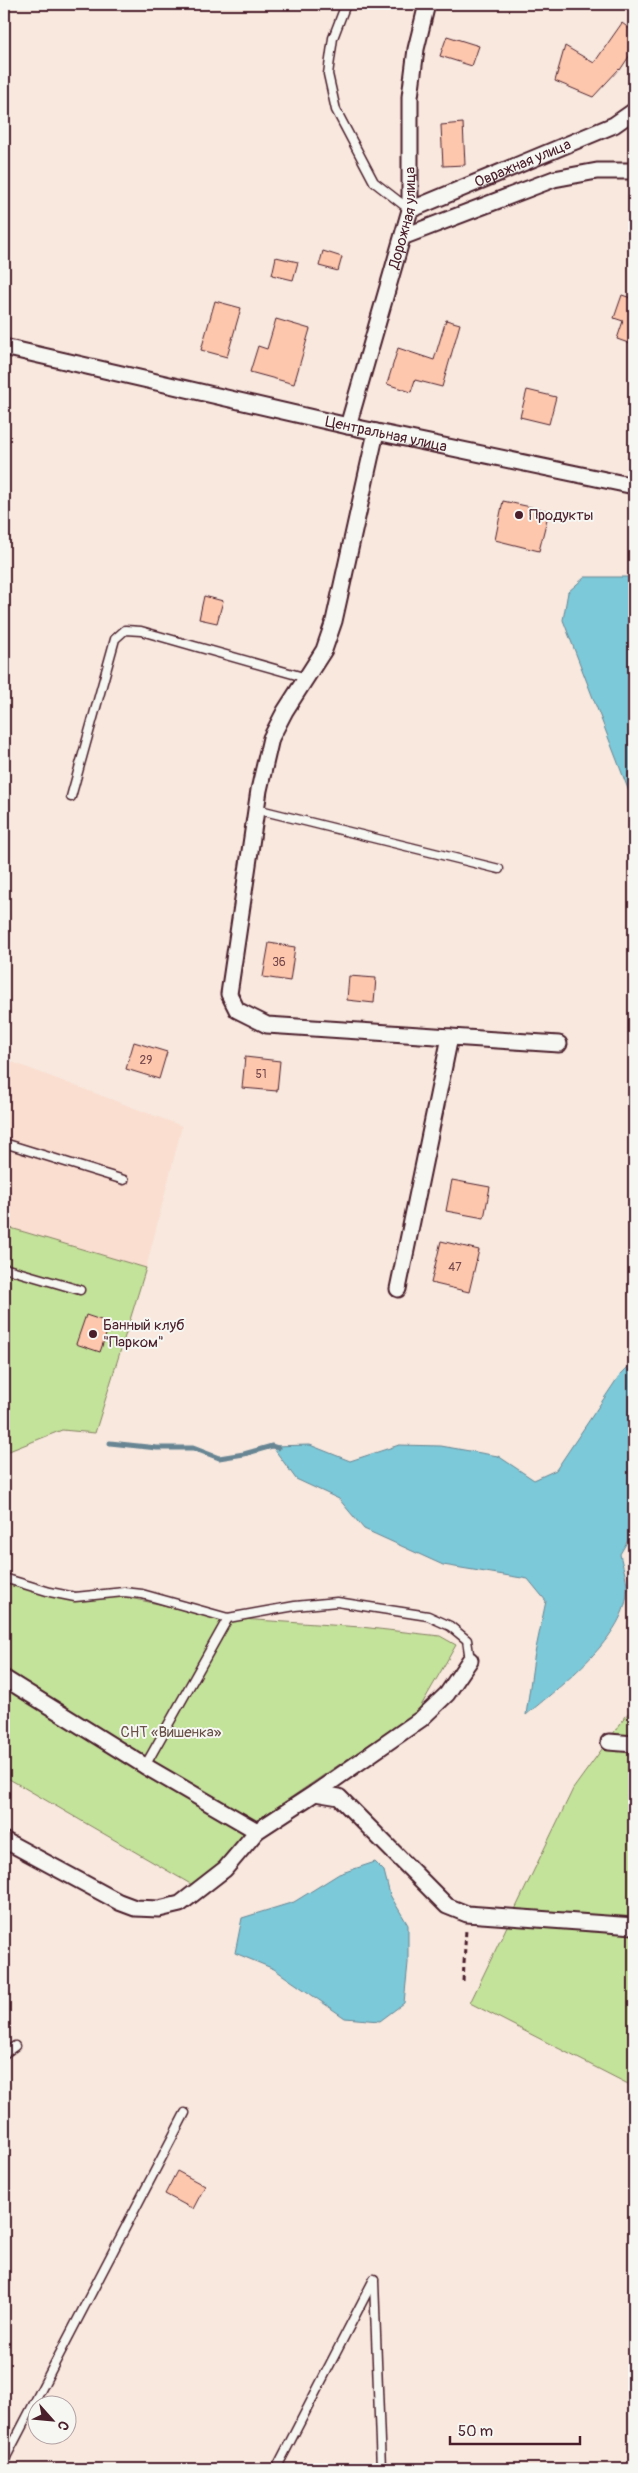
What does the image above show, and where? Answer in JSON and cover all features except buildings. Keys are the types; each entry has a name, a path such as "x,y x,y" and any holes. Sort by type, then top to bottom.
{"street":[{"name":"Дорожная улица","path":"348,426 405,236 410,210 410,97 416,49 427,4"},
{"name":"Овражная улица","path":"410,210 614,125 634,111"},
{"path":"405,236 554,179 597,171 634,171"},
{"name":"Центральная улица","path":"4,348 348,426 634,486"},
{"path":"376,432 334,621 324,650 284,711 272,738 256,809 229,994 237,1010 267,1026 559,1044"},
{"path":"398,1288 450,1037"},
{"path":"4,1840 119,1902 135,1908 159,1909 180,1904 225,1869 257,1831 316,1793 421,1719 447,1694 470,1660"},
{"path":"4,1678 145,1766 257,1831"},
{"path":"609,1742 634,1744"},
{"path":"316,1793 339,1797 447,1906 466,1914 634,1926"}],"lane":[{"path":"346,4 333,38 328,74 336,110 374,182 410,210"},
{"path":"71,797 115,639 124,630 141,631 307,678"},
{"path":"256,809 499,869"},
{"path":"4,1142 124,1180"},
{"path":"4,1268 80,1290"},
{"path":"4,1578 50,1592 75,1597 124,1592 142,1594 228,1618 295,1606 336,1602 428,1616 450,1626 467,1640 470,1660"},
{"path":"145,1766 228,1618"},
{"path":"4,2054 15,2046"},
{"path":"4,2460 185,2113"},
{"path":"276,2469 374,2279 381,2469"}],"path":[{"path":"463,1981 466,1914"}],"shaded area":[{"path":"4,1059 182,1126 146,1268 4,1226"}],"green space":[{"path":"4,1226 146,1268 95,1433 62,1430 4,1453"},
{"name":"СНТ «Вишенка»","path":"4,1584 23,1588 115,1595 226,1618 361,1627 440,1636 456,1645 418,1711 249,1826 201,1890 4,1776"},
{"path":"634,1705 634,2087 470,2003 573,1789"}],"water":[{"path":"585,577 634,577 634,796 630,794 563,620 568,592"},
{"path":"634,1361 634,1530 620,1554 627,1584 625,1606 617,1624 590,1659 526,1715 534,1658 546,1601 528,1579 443,1565 364,1529 339,1499 296,1479 272,1446 310,1445 350,1461 399,1445 441,1446 498,1456 534,1480 556,1470 619,1376"},
{"path":"375,1862 384,1871 390,1895 408,1925 408,1963 404,2003 380,2021 345,2018 274,1969 235,1953 242,1918 294,1902 339,1874"}],"waterway":[{"path":"110,1443 157,1448 193,1448 219,1458 244,1454 272,1446 278,1448"}],"place":[{"name":"Продукты","path":"519,515"},
{"name":"Банный клуб \"Парком\"","path":"93,1334"}]}
